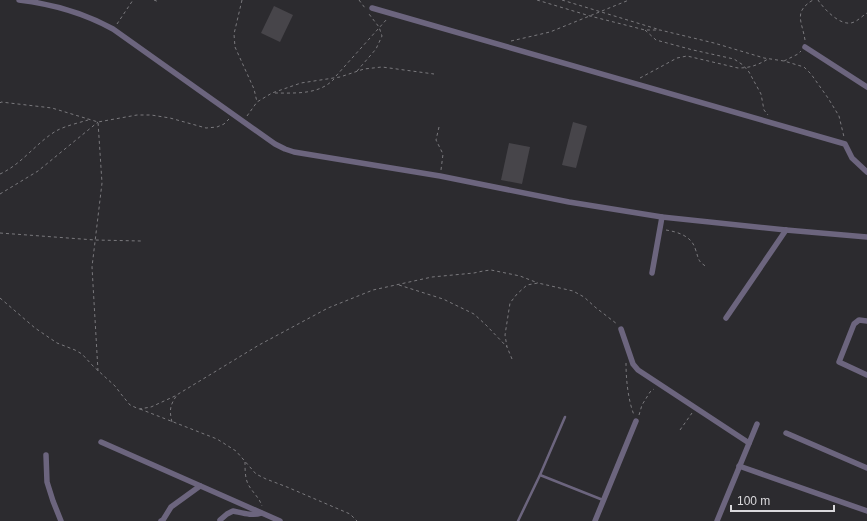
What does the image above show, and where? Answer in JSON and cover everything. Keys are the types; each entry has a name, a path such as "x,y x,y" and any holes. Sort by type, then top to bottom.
{"street":[{"path":"20,0 81,14 99,21 113,29 275,144 294,152 440,176 569,202 662,217 867,237"},
{"path":"372,8 845,144 852,158 867,172"},
{"path":"805,47 867,87"},
{"path":"652,273 662,217"},
{"path":"726,318 786,230"},
{"path":"867,321 859,320 854,324 839,362 867,375"},
{"path":"620,329 633,364 638,370 749,443"},
{"path":"595,521 636,421"},
{"path":"717,521 757,424"},
{"path":"786,433 867,468"},
{"path":"100,442 280,521"},
{"path":"46,455 47,482 61,521"},
{"path":"739,466 867,511"},
{"path":"161,521 171,507 200,486"},
{"path":"220,520 233,511 255,515 263,514"}],"lane":[{"path":"518,521 565,417"},
{"path":"540,475 603,501"}],"path":[{"path":"113,29 133,0"},
{"path":"154,0 159,2"},
{"path":"242,0 234,34 235,47 254,89 257,102"},
{"path":"357,71 376,49 382,36 379,27 359,0"},
{"path":"537,0 590,16 645,30 660,30"},
{"path":"562,0 660,30 714,43 764,58 784,61 804,67 811,74 839,116 845,144"},
{"path":"499,44 550,32 629,0"},
{"path":"784,61 798,54 805,47 805,38 800,17 802,10 813,0"},
{"path":"818,0 824,9 838,20 850,23 867,13"},
{"path":"272,93 306,92 329,84 379,27 393,14"},
{"path":"645,30 656,40 734,59 743,65 749,72 761,94 764,110 772,123"},
{"path":"632,82 677,58 688,56 738,68 757,66 769,59"},
{"path":"244,122 257,102 272,93 301,83 335,78 364,69 382,67 434,74"},
{"path":"0,103 52,108 98,122 150,115 170,118 206,128 217,127 224,124 234,115"},
{"path":"0,174 6,172 24,159 42,141 57,131 89,119"},
{"path":"0,194 38,171 98,122"},
{"path":"98,122 102,183 92,267 98,371"},
{"path":"439,127 436,140 443,154 440,176"},
{"path":"660,229 678,232 686,236 692,242 700,263 707,267"},
{"path":"0,233 95,240 141,241"},
{"path":"139,409 151,407 178,394 259,345 328,308 373,290 432,277 491,270 520,276 538,283 573,291 584,297 616,323 620,329"},
{"path":"512,359 507,347 505,335 510,303 516,294 527,285 538,283"},
{"path":"398,284 444,299 474,314 507,347"},
{"path":"0,298 35,328 57,343 82,354 115,386 130,405 217,440 236,451 256,474 350,514 357,521"},
{"path":"626,360 626,375 631,409 636,421"},
{"path":"636,421 642,405 650,392 655,388 663,386"},
{"path":"172,422 170,413 171,403 178,394"},
{"path":"680,430 696,408"},
{"path":"245,461 245,472 248,484 260,501 263,514"}],"building":[{"path":"274,6 293,15 280,42 261,33"},
{"path":"573,122 587,126 576,168 562,165"},
{"path":"509,143 530,147 522,184 501,180"}]}
